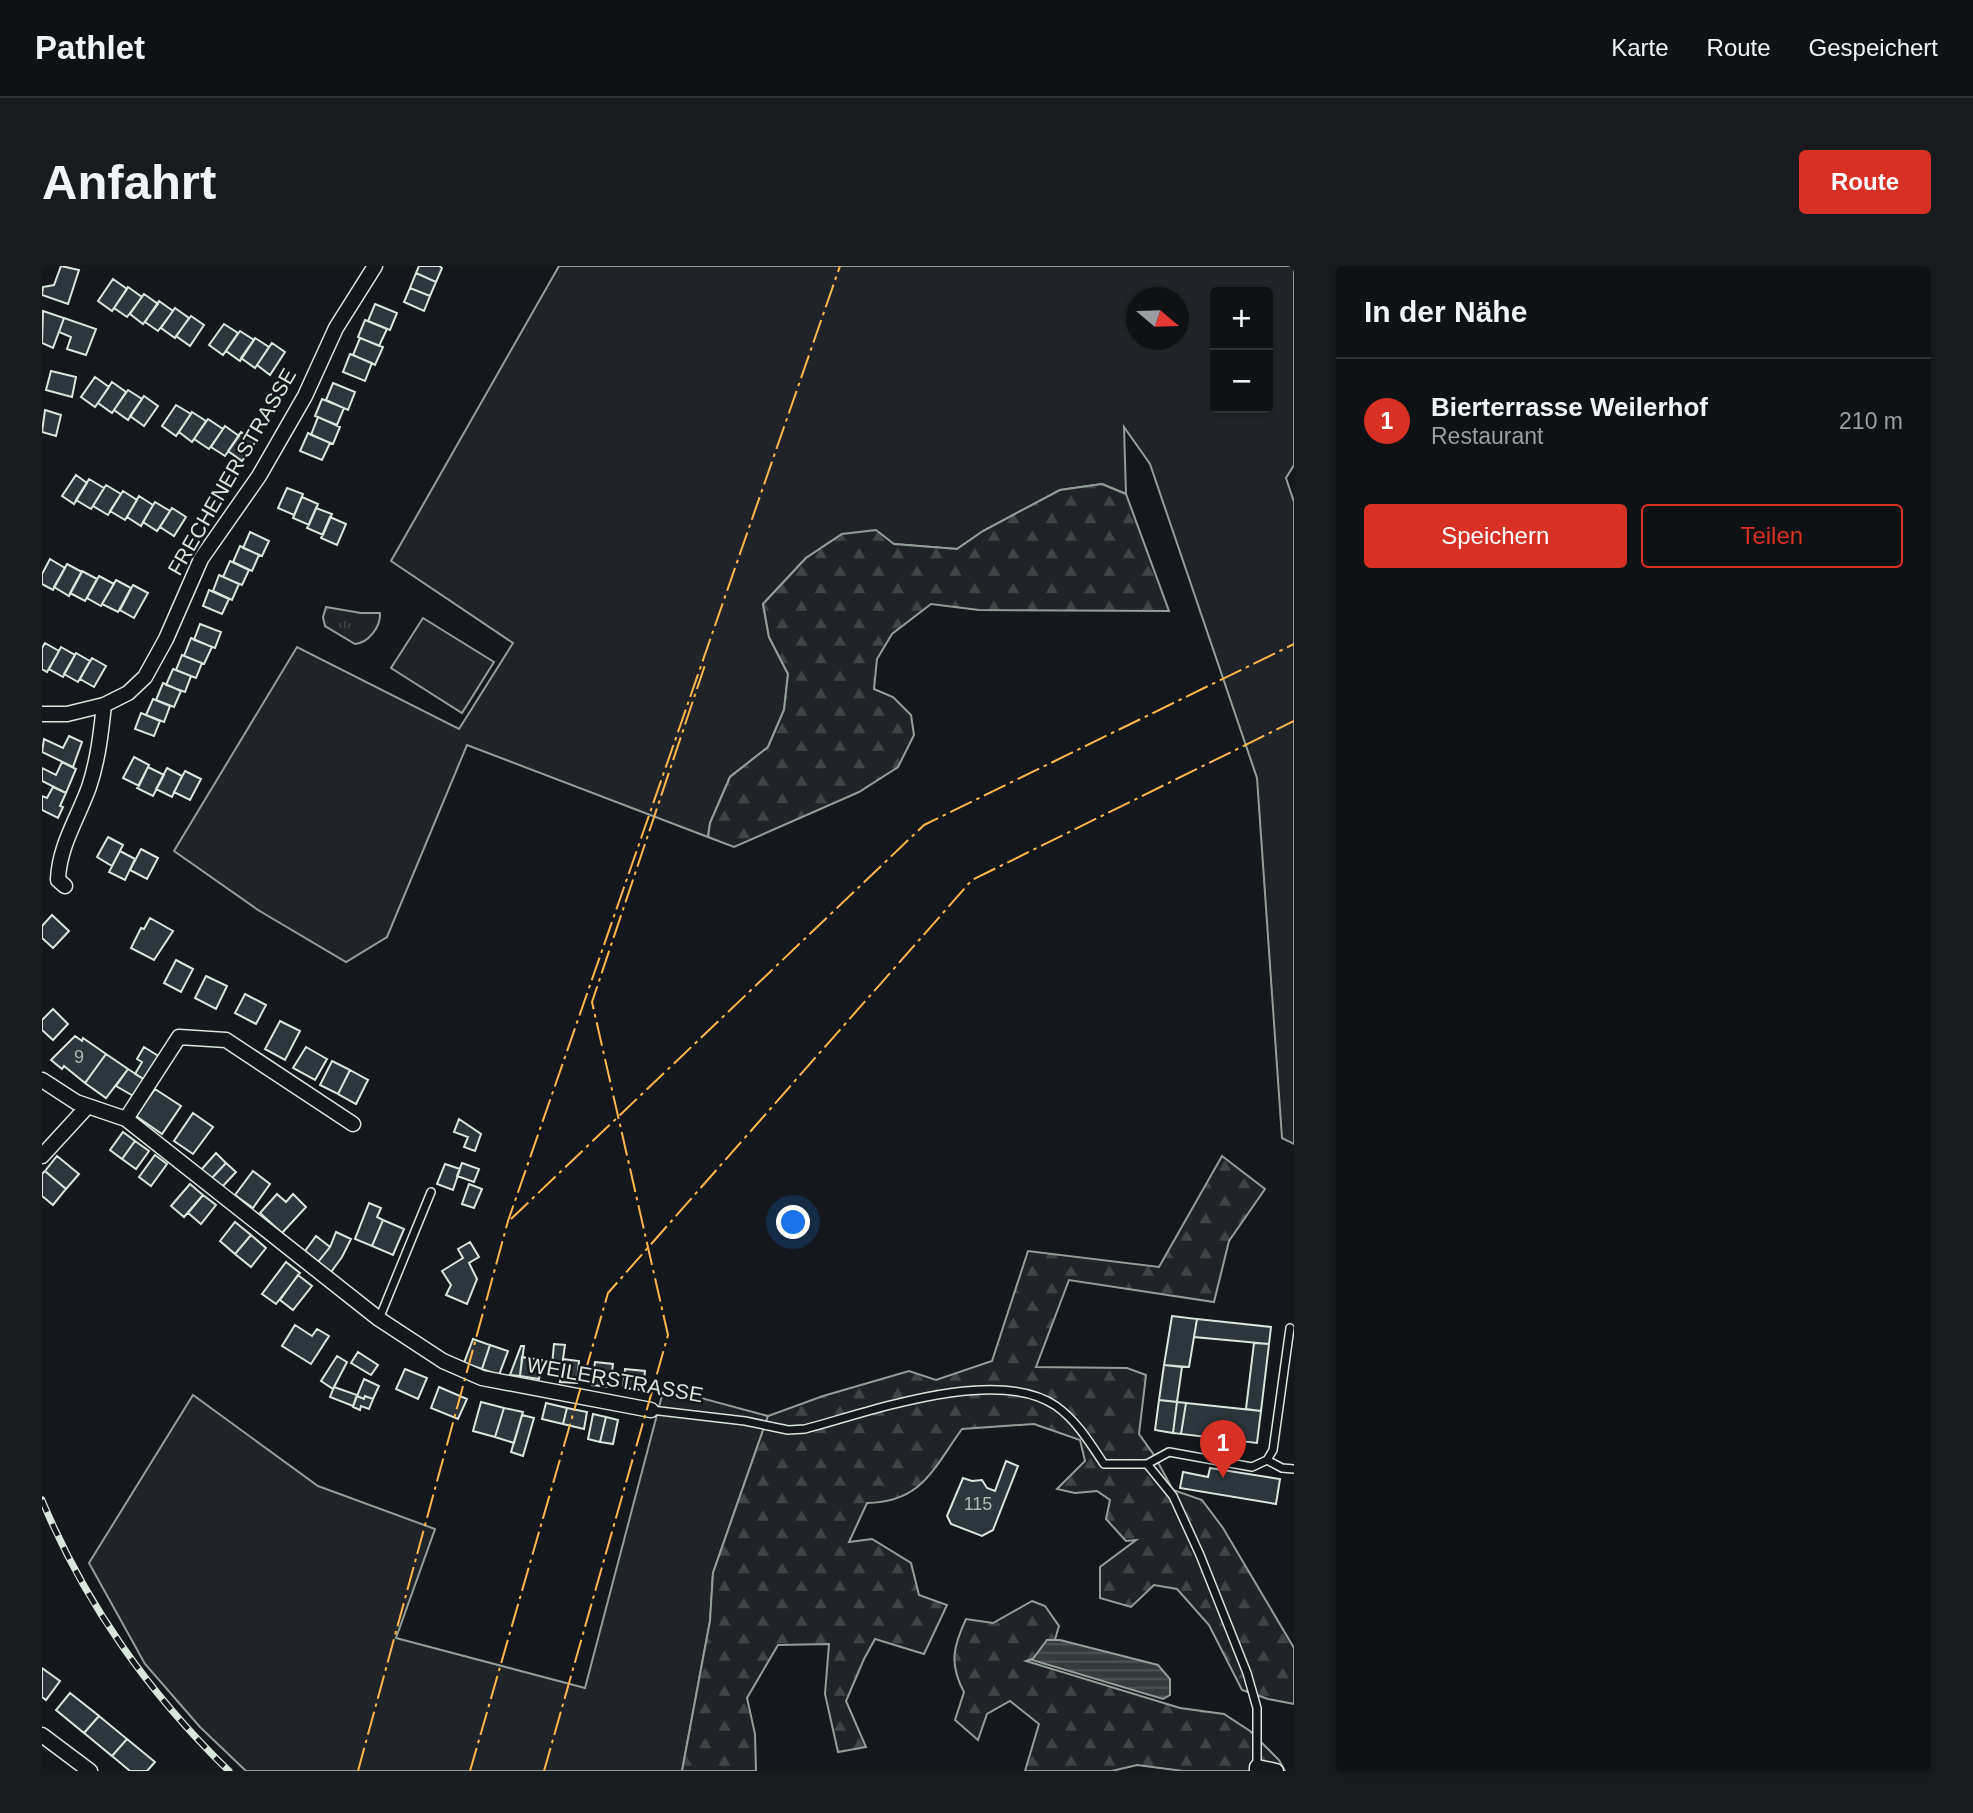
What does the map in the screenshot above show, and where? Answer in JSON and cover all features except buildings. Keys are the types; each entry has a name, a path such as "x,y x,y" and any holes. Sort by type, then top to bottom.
{"street":[{"name":"FRECHENER STRASSE","path":"42,714 67,714 104,705 128,693 145,677 166,639 201,559 259,477 305,396 336,328 375,266"},
{"path":"65,886 58,880 62,850 83,802 97,759 104,705"},
{"path":"126,1119 179,1037 226,1040 353,1124"},
{"name":"WEILERSTRASSE","path":"42,1080 87,1107 126,1119 379,1320 443,1361 482,1378 651,1410"},
{"path":"42,1156 87,1107"},
{"path":"42,1735 90,1771"},
{"path":"1257,1769 1276,1771"}],"lane":[{"path":"379,1320 432,1192"},
{"path":"1257,1769 1257,1708 1247,1673 1200,1555 1173,1496 1147,1464 1169,1452 1252,1466 1267,1460 1273,1450 1290,1328"},
{"name":"WEILERSTRASSE","path":"651,1410 745,1421 788,1430 805,1429 941,1393 995,1389 1023,1393 1055,1405 1081,1429 1104,1464 1147,1464"},
{"path":"1267,1460 1282,1468 1294,1469"}],"green space":[{"path":"559,266 1294,266 1294,465 1286,478 1294,502 1294,1144 1282,1138 1257,778 1150,464 1124,427 1126,494 1102,484 1060,490 983,531 957,549 894,544 842,534 806,558 763,604 769,637 788,674 784,710 768,747 730,777 710,823 708,837 467,745 387,937 346,962 258,910 174,851 297,647 459,729 513,643 391,561"},
{"path":"1102,484 1126,494 1169,611 979,610 931,604 892,634 877,659 874,689 893,697 911,715 914,735 898,767 859,792 734,847 708,837 710,823 730,777 768,747 784,710 788,674 769,637 763,604 806,558 842,534 876,530 894,544 957,549 983,531 1060,490"},
{"path":"326,607 380,613 380,618 369,637 355,644 325,626 323,617"},
{"path":"423,618 494,662 462,713 391,668"},
{"path":"1222,1156 1265,1189 1229,1241 1214,1302 1069,1280 1036,1367 1127,1368 1146,1375 1139,1434 1173,1490 1202,1500 1223,1528 1294,1648 1294,1704 1242,1690 1209,1625 1177,1589 1154,1585 1131,1607 1100,1598 1100,1567 1136,1540 1126,1541 1106,1519 1110,1500 1097,1491 1075,1493 1057,1489 1085,1461 1080,1440 1034,1424 962,1429 934,1470 914,1490 901,1497 867,1503 849,1542 872,1539 911,1563 919,1595 947,1605 924,1654 875,1639 846,1701 866,1747 838,1752 825,1694 829,1644 778,1645 747,1698 755,1734 756,1771 682,1771 710,1621 713,1573 768,1416 823,1396 909,1371 936,1380 992,1361 1028,1251 1159,1267"},
{"path":"664,1388 768,1416 713,1573 710,1621 682,1771 246,1771 200,1727 145,1664 89,1563 193,1395 318,1486 435,1529 396,1638 585,1688"},
{"path":"1032,1601 1045,1606 1059,1626 1051,1653 1026,1661 1180,1708 1224,1714 1250,1731 1279,1760 1285,1771 1183,1771 1137,1765 1112,1771 1025,1771 1039,1724 1010,1701 987,1714 978,1740 955,1720 964,1692 955,1664 956,1647 962,1629 966,1619 993,1623"}],"shaded area":[{"path":"1047,1640 1060,1640 1158,1665 1170,1679 1170,1695 1163,1699 1032,1660"}],"railway":[{"path":"42,1500 78,1575 122,1645 172,1711 229,1771"}],"power":[{"path":"358,1771 508,1221 840,266"},
{"path":"511,1219 924,825 1294,644"},
{"path":"544,1771 668,1335 592,1002 705,665"},
{"path":"470,1771 608,1293 972,880 1294,721"}],"place":[{"name":"Bierterrasse Weilerhof","path":"1223,1478"}]}
